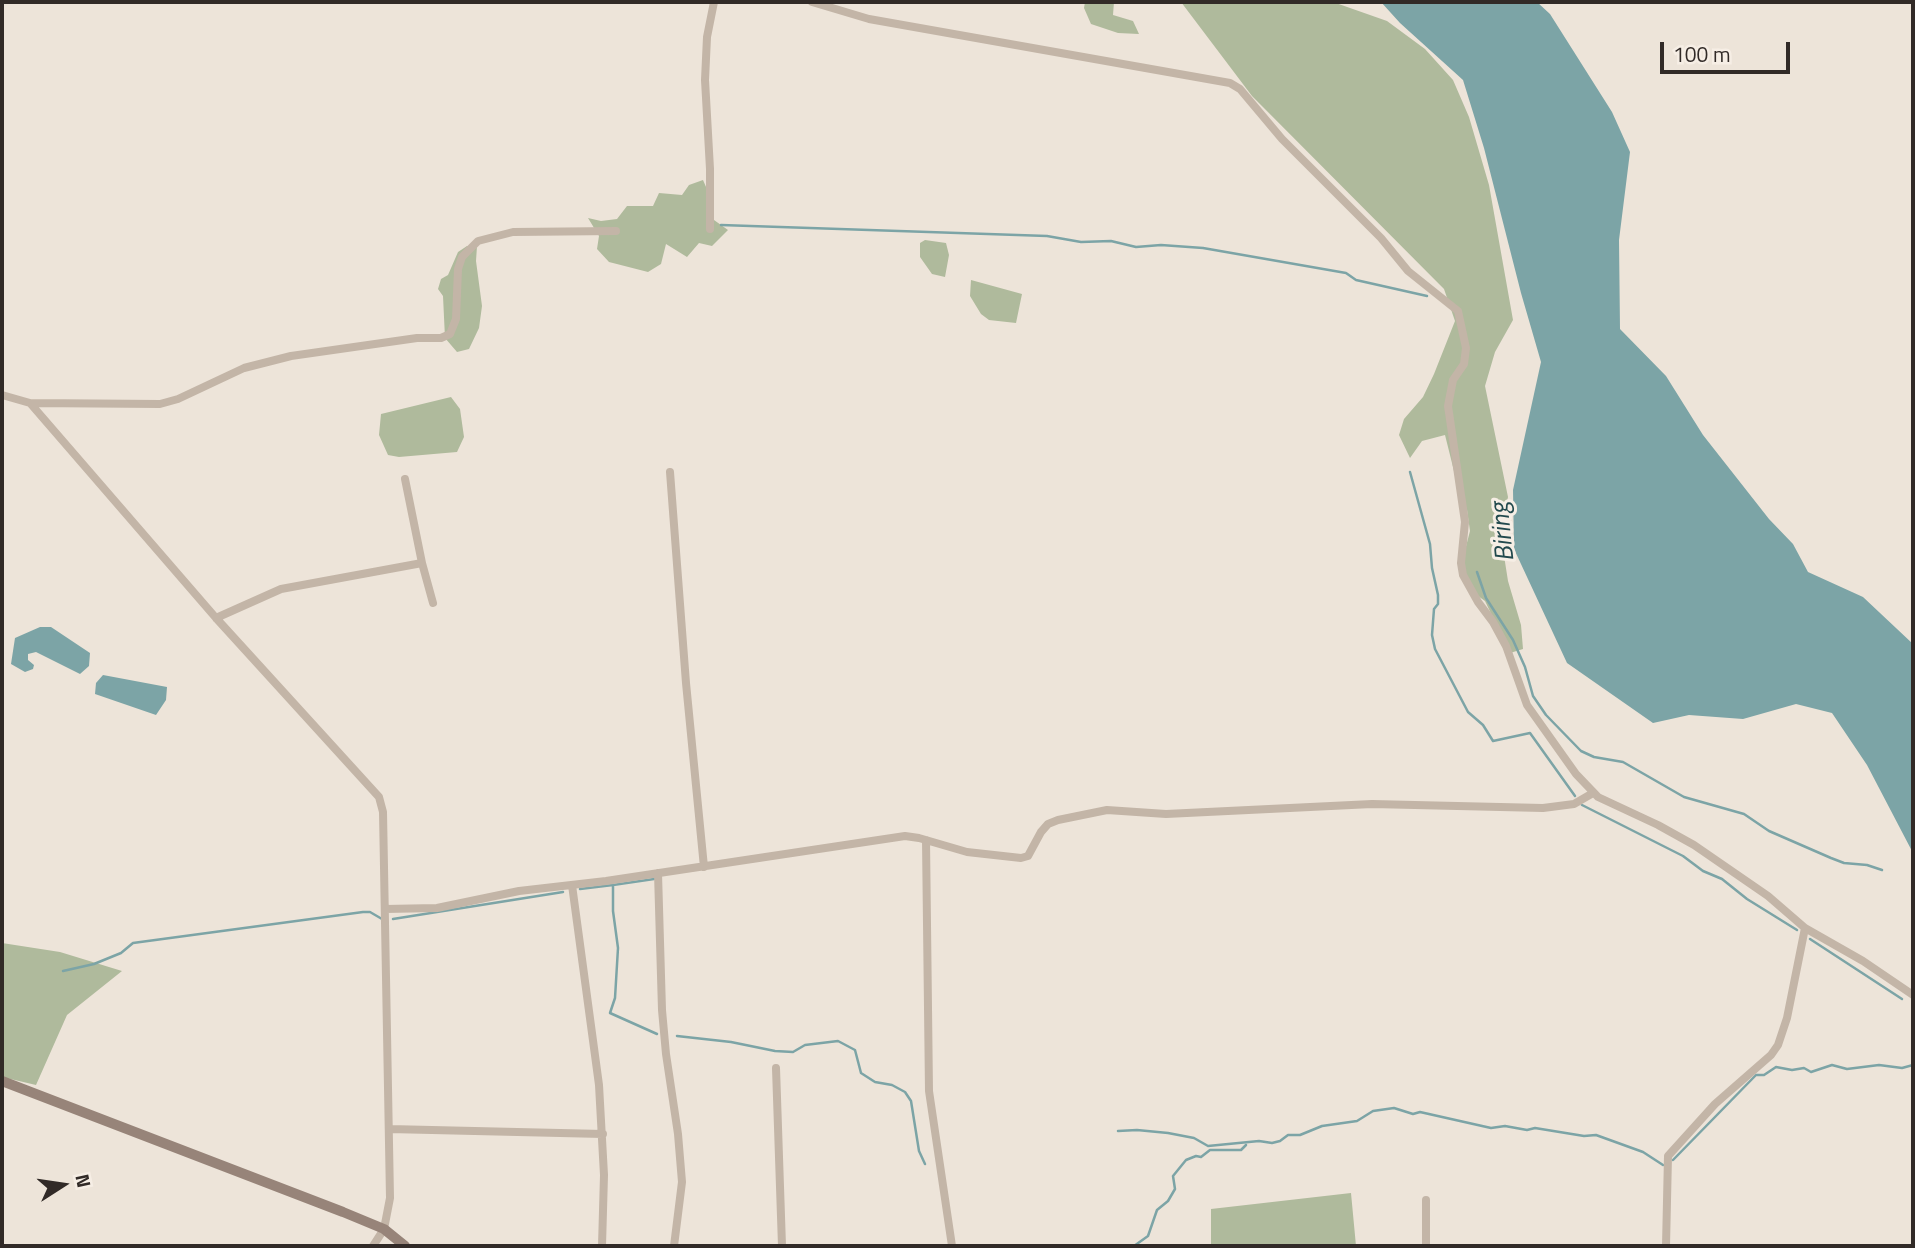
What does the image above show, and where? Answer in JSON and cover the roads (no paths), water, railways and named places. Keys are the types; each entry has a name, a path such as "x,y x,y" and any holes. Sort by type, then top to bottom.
{"street":[{"path":"710,229 705,80 707,37 714,2"},
{"path":"812,2 869,19 977,40 1223,80 1240,89 1282,139 1381,238 1408,271 1458,311 1466,348 1464,365 1453,380 1448,406 1465,522 1461,563 1463,575 1506,646 1527,705 1576,774 1593,793 1693,845 1768,896 1805,928 1863,961 1913,995"},
{"path":"2,395 30,403 160,404 244,368 291,356 417,338 440,338 450,334 456,319 457,269 462,257 478,241 513,232 616,231"},
{"path":"30,403 216,618 379,797 383,812 390,1198 384,1230 373,1246"},
{"path":"670,472 686,683 704,867"},
{"path":"405,479 433,603"},
{"path":"216,618 282,589 422,563"},
{"path":"385,909 437,908 519,891 572,886 905,836 967,852 1021,858 1028,856 1048,824 1107,810 1166,814 1372,804 1543,808 1574,804 1593,793"},
{"path":"926,840 929,1091 952,1246"},
{"path":"658,873 662,1010 682,1182 674,1246"},
{"path":"572,886 599,1085 603,1134 601,1246"},
{"path":"1666,1246 1668,1156 1715,1104 1771,1055 1778,1045 1787,1018 1805,928"},
{"path":"776,1068 782,1246"},
{"path":"2,1081 384,1230 405,1246"},
{"path":"389,1129 603,1134"},
{"path":"1426,1200 1426,1246"}],"water":[{"path":"1381,2 1537,2 1550,14 1612,112 1630,152 1619,240 1620,329 1666,376 1703,435 1769,519 1793,544 1808,572 1863,597 1913,644 1913,853 1867,765 1832,713 1796,704 1743,719 1689,715 1653,723 1567,663 1514,549 1513,490 1541,362 1484,148 1463,80 1400,23"},
{"path":"40,627 51,627 90,653 89,666 80,674 36,652 28,654 28,660 34,665 33,669 25,672 11,664 15,638"},
{"path":"103,675 167,687 166,700 156,715 95,694 96,683"}],"waterway":[{"path":"721,225 1047,236 1081,242 1111,241 1136,247 1161,245 1203,248 1346,273 1356,280 1427,296"},
{"path":"1410,472 1430,544 1438,595 1432,635 1435,649 1468,712 1483,725 1493,741 1530,733 1575,796"},
{"path":"1477,572 1486,598 1513,640 1525,667 1533,696 1546,715 1581,751 1594,757 1623,762 1684,797 1744,814 1769,831 1831,858 1882,870"},
{"path":"1582,805 1683,856 1797,930"},
{"path":"613,885 654,879"},
{"path":"580,889 613,885 618,948 615,998 610,1013 657,1034"},
{"path":"393,919 563,892"},
{"path":"63,971 94,964 121,953 133,943 363,912 370,912 382,919"},
{"path":"1810,939 1902,999"},
{"path":"677,1036 793,1052 805,1045 838,1041 855,1050 861,1073 875,1082 892,1085 905,1092 911,1101 919,1151 925,1164"},
{"path":"1673,1160 1756,1075 1764,1075 1776,1067 1792,1070 1804,1068 1811,1072 1832,1065 1847,1069 1879,1065 1902,1068 1913,1065"},
{"path":"1118,1131 1168,1133 1194,1138 1208,1146 1259,1141 1272,1143 1288,1135 1300,1135 1322,1126 1357,1121 1373,1111 1394,1108 1491,1128 1505,1126 1584,1136 1596,1135 1643,1152 1663,1165"},
{"path":"1134,1246 1148,1236 1157,1210 1168,1201 1175,1189 1173,1176 1186,1160 1201,1157 1210,1150 1241,1150 1246,1145"}],"water label":[{"name":"Biring","path":"1504,532"}]}
